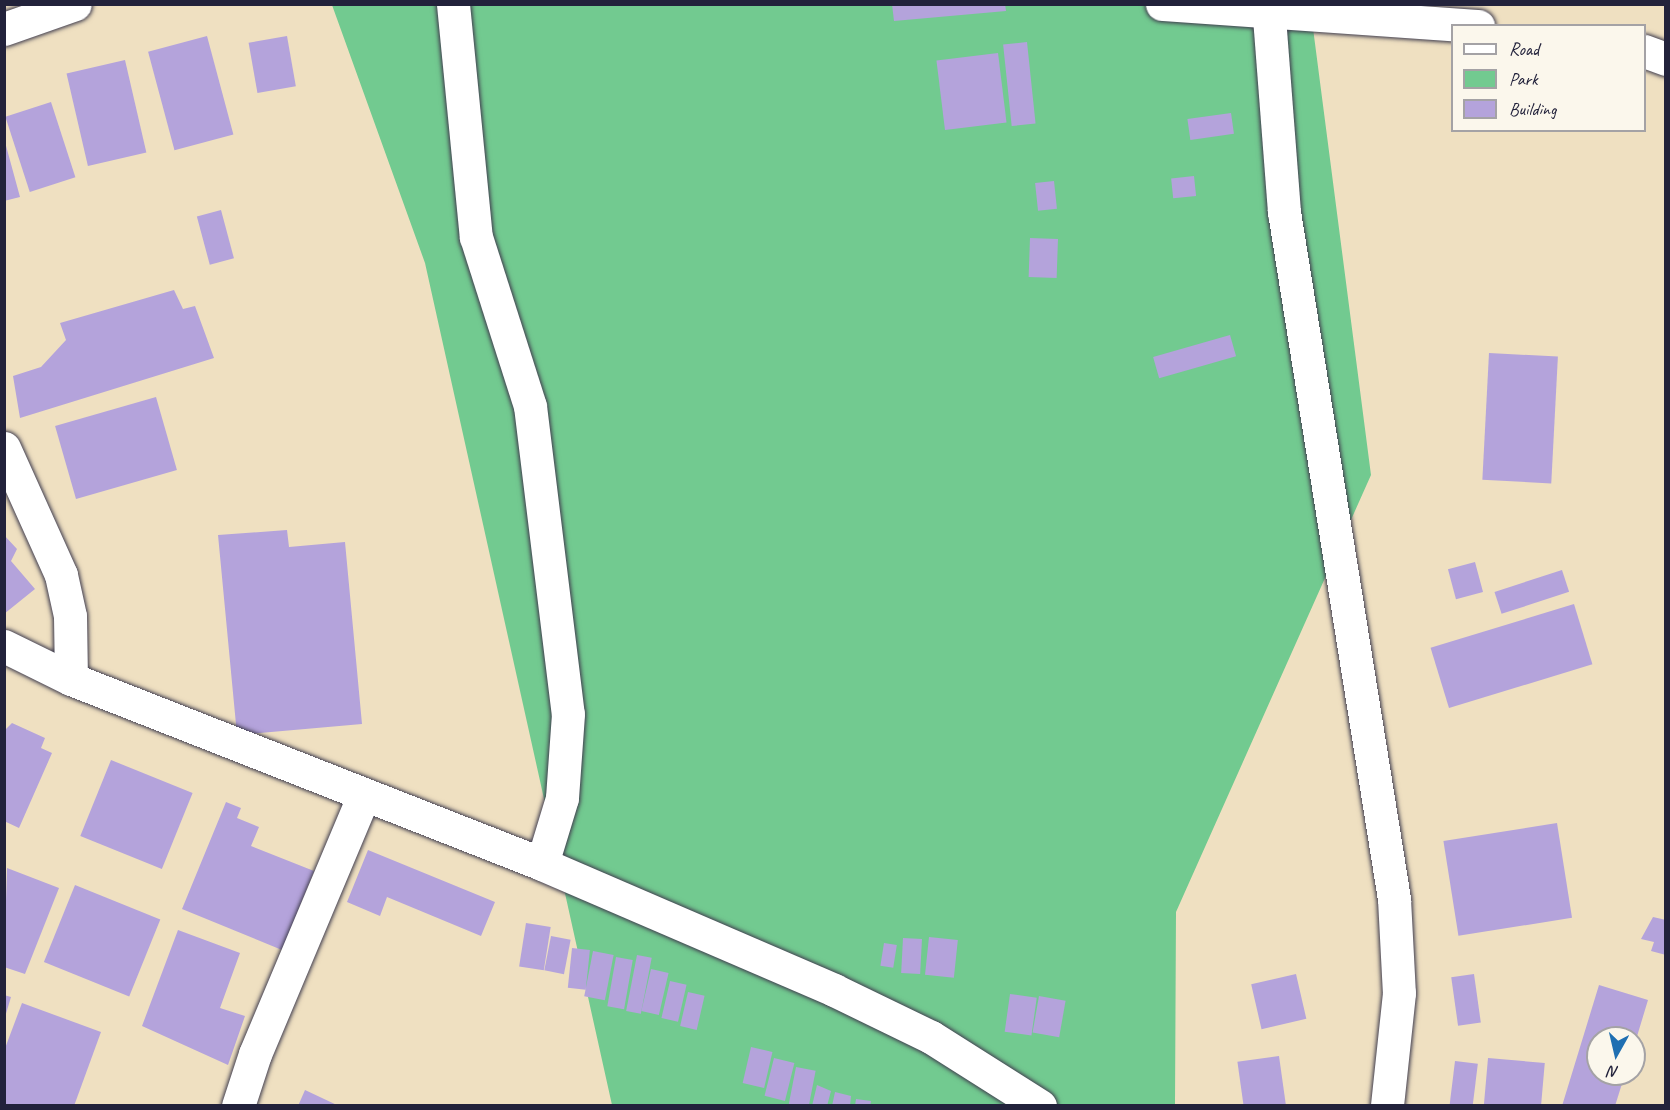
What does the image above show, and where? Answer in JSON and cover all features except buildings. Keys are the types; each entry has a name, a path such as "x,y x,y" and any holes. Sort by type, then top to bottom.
{"street":[{"path":"4,28 75,4"},
{"path":"453,4 476,237 530,406 567,703 562,798 542,864"},
{"path":"1162,4 1268,9 1453,24"},
{"path":"1268,9 1284,212 1394,899 1399,993 1387,1106"},
{"path":"1646,52 1665,59"},
{"path":"4,448 61,575 70,616 71,679"},
{"path":"4,646 71,679 542,864 931,1036 1040,1106"},
{"path":"238,1106 255,1054 364,795"}],"green space":[{"path":"332,5 1310,5 1371,475 1176,912 1175,1105 612,1105 425,263"}]}
